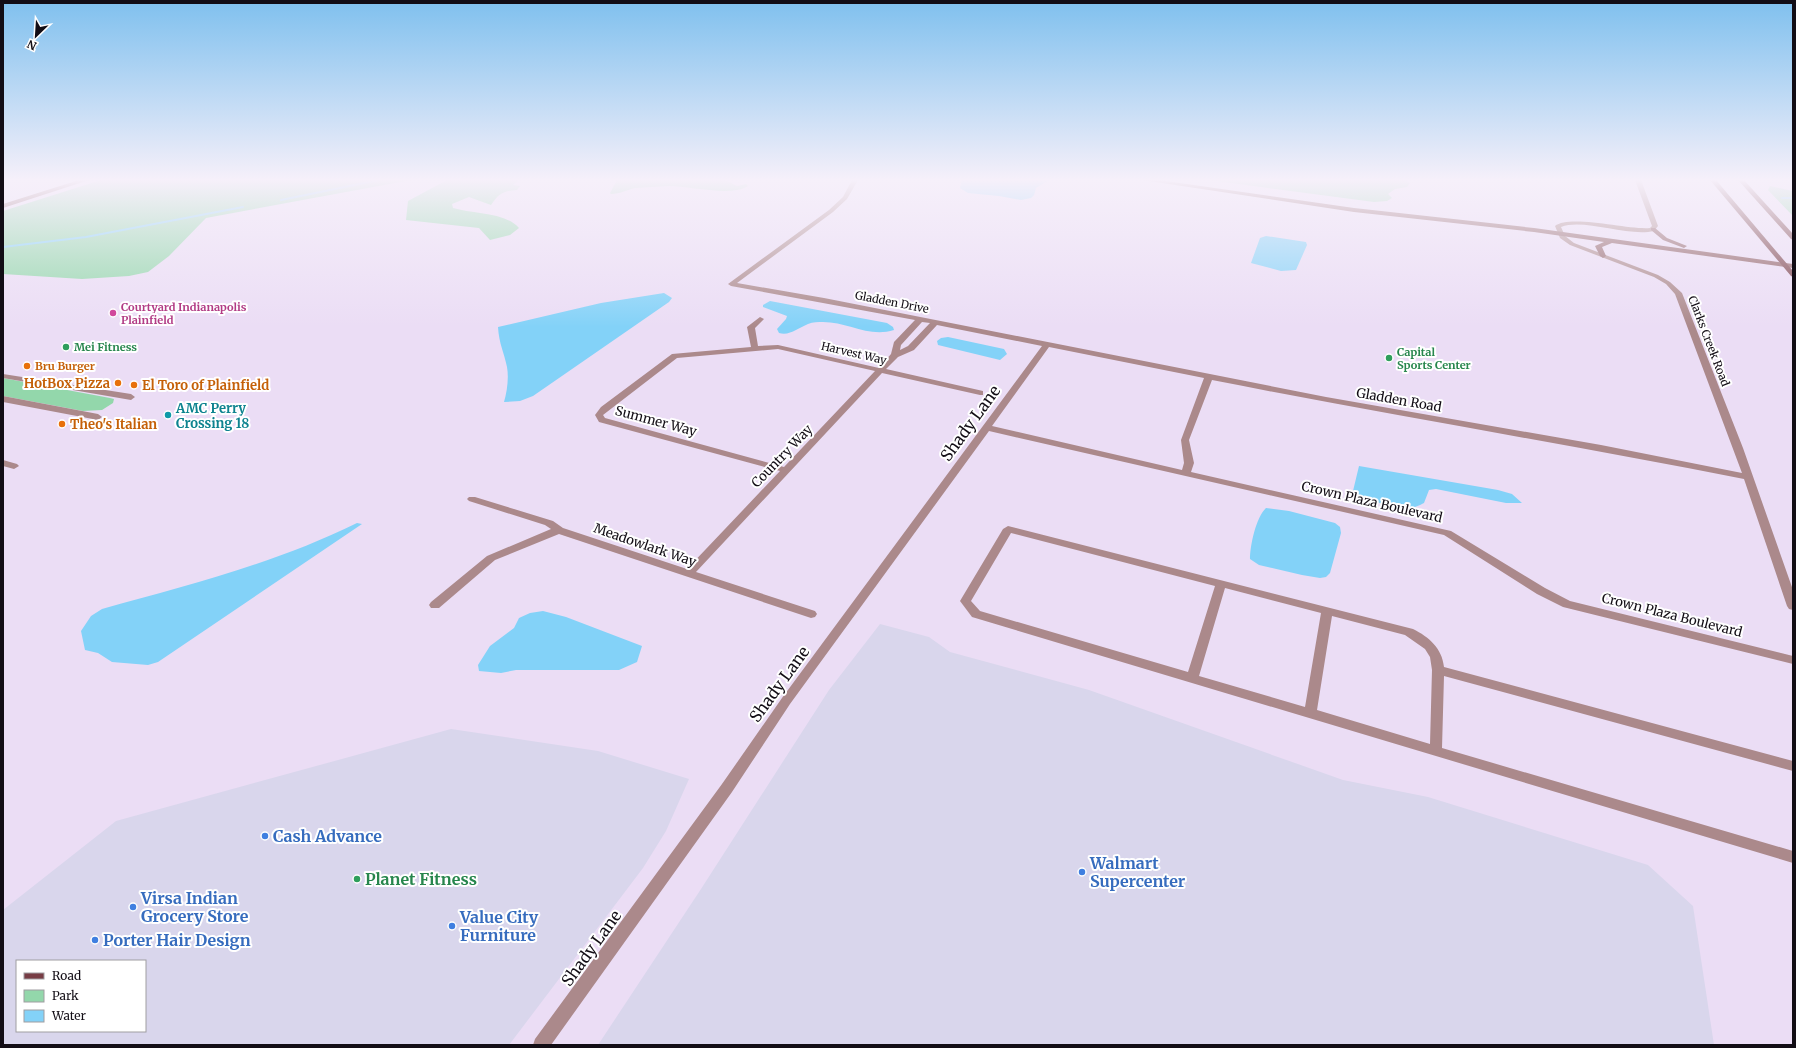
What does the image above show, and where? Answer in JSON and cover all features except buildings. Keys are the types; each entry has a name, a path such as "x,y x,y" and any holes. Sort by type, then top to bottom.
{"main road":[{"path":"1755,229 1793,275"},
{"path":"1785,229 1793,238"}],"street":[{"name":"Gladden Drive","path":"806,229 731,284 921,319 1047,345"},
{"path":"1539,229 1559,231 1612,241 1793,266"},
{"path":"1542,229 1684,246 1793,262"},
{"path":"1621,229 1640,231 1653,229 1665,240 1684,246"},
{"name":"Clarks Creek Road","path":"1559,231 1572,244 1656,276 1668,283 1678,293 1712,376 1793,606"},
{"path":"1603,256 1598,246 1612,241"},
{"path":"755,348 751,327 760,319"},
{"path":"895,355 897,344 921,319"},
{"path":"895,355 911,348 936,322"},
{"name":"Gladden Road","path":"1047,345 1347,404 1601,448 1748,477"},
{"name":"Shady Lane","path":"541,1045 719,799 786,701 1047,345"},
{"name":"Harvest Way","path":"755,348 778,347 980,393"},
{"name":"Summer Way","path":"755,348 675,356 604,409 599,415 602,420 786,470"},
{"name":"Country Way","path":"688,574 882,371 895,355"},
{"path":"3,376 131,398"},
{"path":"1186,473 1190,464 1185,440 1209,377"},
{"path":"3,399 98,417"},
{"name":"Crown Plaza Boulevard","path":"987,428 1447,533 1541,591 1567,604 1793,660"},
{"path":"3,463 14,466"},
{"name":"Meadowlark Way","path":"472,499 549,523 558,530 811,614"},
{"path":"1436,750 1438,659 1423,639 1409,632 1008,529 965,601 976,614 1793,857"},
{"path":"435,605 491,558 558,530"},
{"path":"1192,678 1220,584"},
{"path":"1310,713 1327,611"},
{"path":"1438,670 1793,766"}],"shaded area":[{"path":"880,624 929,637 950,652 1089,690 1343,780 1428,797 1648,865 1693,906 1714,1045 598,1045 701,889 829,690"},
{"path":"451,729 598,751 689,779 666,831 643,868 509,1045 3,1045 3,910 116,821"}],"green space":[{"path":"3,229 195,229 169,256 148,272 129,276 82,279 3,274"},
{"path":"480,229 518,229 510,235 490,240"},
{"path":"3,378 114,399 113,403 102,410 83,411 3,396"}],"water":[{"path":"1266,236 1306,242 1307,245 1296,270 1281,271 1251,263 1260,238"},
{"path":"664,293 672,298 669,302 533,396 520,401 504,402 508,371 499,338 498,327 601,303"},
{"path":"770,301 887,323 893,327 894,330 876,332 841,324 814,322 790,333 783,334 779,333 777,329 787,316 763,307 763,305"},
{"path":"948,337 1004,349 1007,354 1000,360 938,345 937,341 941,338"},
{"path":"1359,466 1498,490 1512,494 1522,503 1506,503 1436,489 1429,490 1424,503 1415,507 1403,508 1388,505 1372,500 1353,491"},
{"path":"1266,508 1289,511 1335,523 1340,527 1341,533 1330,573 1326,577 1320,578 1302,575 1259,565 1250,559 1252,540 1259,518"},
{"path":"357,523 362,524 158,662 148,665 112,662 98,653 85,650 81,631 91,616 102,609 232,572 295,550"},
{"path":"543,611 566,617 642,646 637,662 619,670 516,670 501,673 479,671 478,665 490,646 514,628 519,618 530,613"}],"waterway":[{"path":"3,247 86,237 128,229"}],"place":[{"name":"Courtyard Indianapolis Plainfield","path":"113,313"},
{"name":"Mei Fitness","path":"66,347"},
{"name":"Capital Sports Center","path":"1389,358"},
{"name":"Bru Burger","path":"27,366"},
{"name":"HotBox Pizza","path":"118,383"},
{"name":"El Toro of Plainfield","path":"134,385"},
{"name":"AMC Perry Crossing 18","path":"168,415"},
{"name":"Theo's Italian","path":"62,424"},
{"name":"Cash Advance","path":"265,836"},
{"name":"Walmart Supercenter","path":"1082,872"},
{"name":"Planet Fitness","path":"357,879"},
{"name":"Virsa Indian Grocery Store","path":"133,907"},
{"name":"Value City Furniture","path":"452,926"},
{"name":"Porter Hair Design","path":"95,940"}]}
